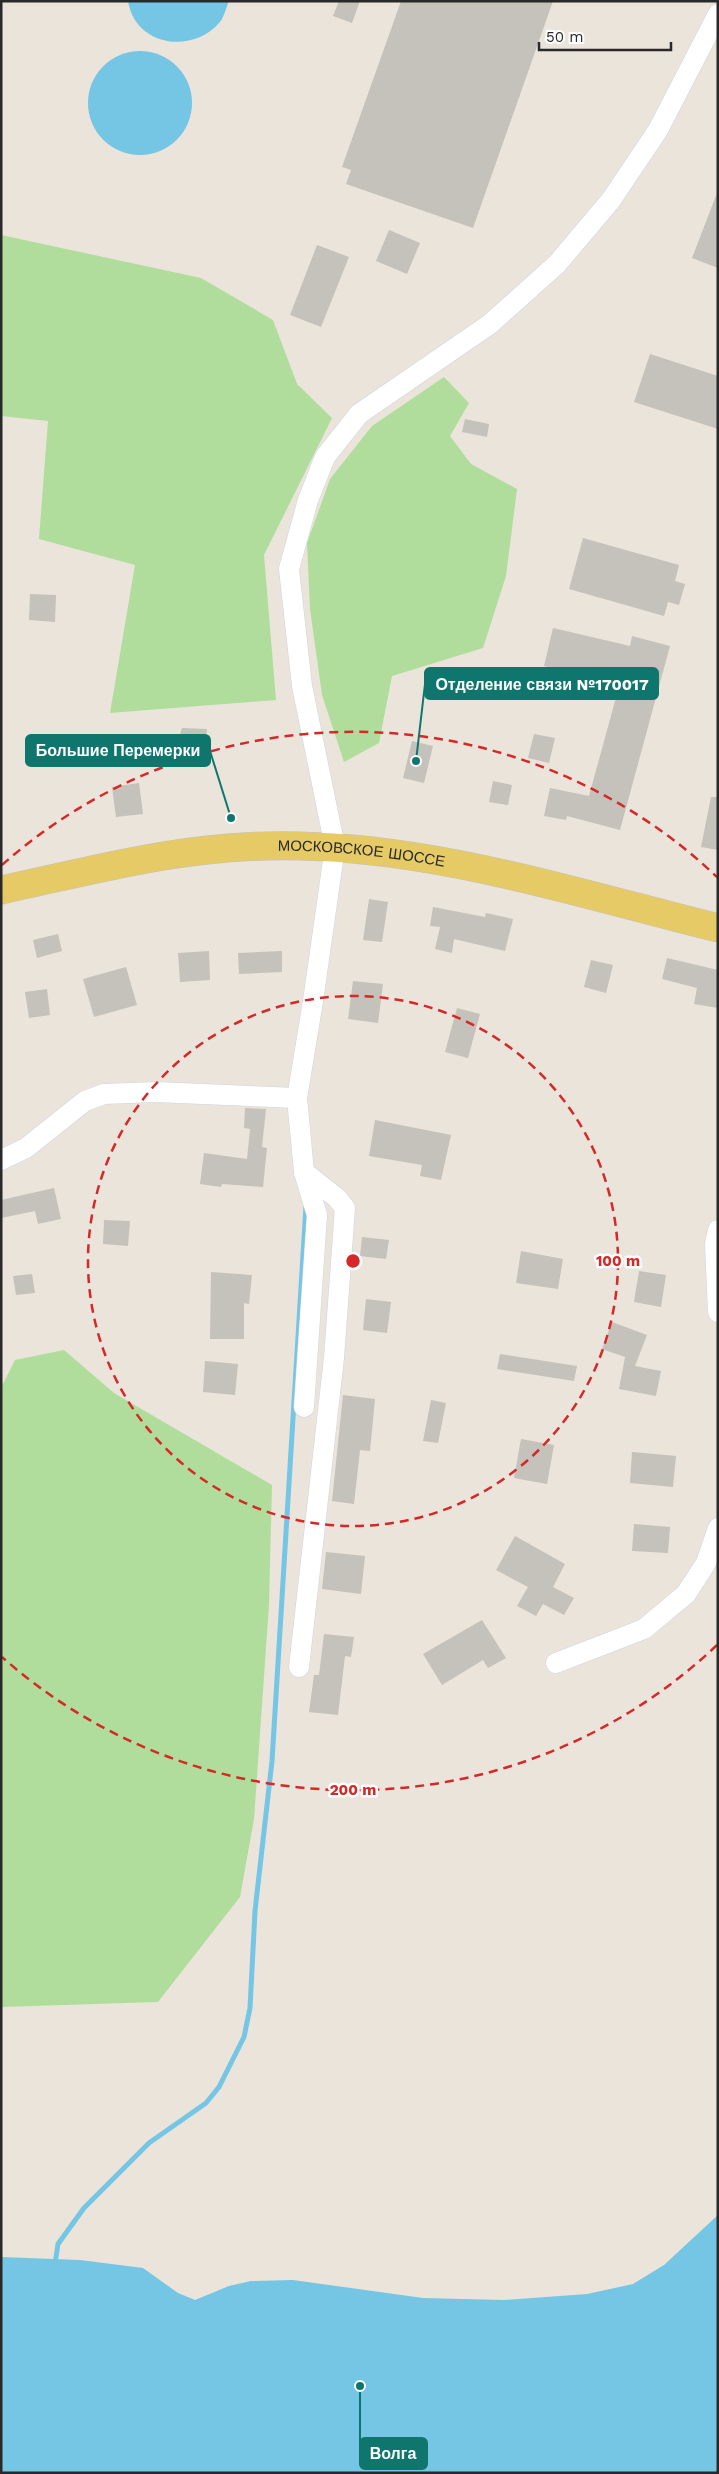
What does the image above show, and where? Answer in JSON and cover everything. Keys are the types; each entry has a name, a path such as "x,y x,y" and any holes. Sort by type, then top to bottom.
{"main road":[{"name":"МОСКОВСКОЕ ШОССЕ","path":"1,890 144,859 188,852 265,846 335,847 388,852 458,864 718,928"}],"street":[{"path":"304,1407 318,1215 304,1172 296,1098 314,1001 335,847 302,686 289,569 308,500 325,457 359,414 490,324 556,264 611,200 658,130 718,14"},
{"path":"1,1160 26,1148 85,1101 104,1094 156,1092 296,1098"},
{"path":"299,1667 334,1358 345,1208 337,1198 304,1172"},
{"path":"718,1230 715,1244 718,1312"},
{"path":"556,1663 644,1629 679,1600 686,1594 706,1563 718,1528"}],"green space":[{"path":"1,235 201,278 273,320 297,384 332,418 264,555 276,700 110,713 135,565 39,539 48,421 1,416"},
{"path":"444,377 469,403 450,436 471,464 517,489 506,576 483,648 392,676 379,743 344,762 322,695 310,609 307,543 330,479 372,426"},
{"path":"64,1350 114,1393 272,1485 269,1605 254,1819 240,1897 158,2002 1,2007 1,1388 15,1360"}],"water":[{"path":"128,1 229,1 220,22 208,32 195,39 180,42 166,41 153,36 141,28 133,16"},
{"path":"140,51 160,55 177,66 188,83 192,103 188,123 177,140 160,151 140,155 120,151 103,140 92,123 88,103 92,83 103,66 120,55"},
{"path":"718,2215 718,2473 1,2473 1,2257 80,2260 143,2268 178,2293 195,2300 229,2286 251,2281 293,2280 423,2298 503,2300 587,2294 633,2284 664,2265"}],"building":[{"path":"339,1 360,1 352,23 333,16"},
{"path":"401,1 553,1 473,228 346,184 351,170 342,167"},
{"path":"718,193 718,268 692,258"},
{"path":"389,230 420,243 407,274 376,261"},
{"path":"317,245 349,257 321,327 290,315"},
{"path":"650,354 718,376 718,429 634,402"},
{"path":"465,419 489,424 487,437 462,432"},
{"path":"583,538 679,565 675,581 685,584 679,605 668,602 664,616 569,589"},
{"path":"30,594 56,595 55,622 29,620"},
{"path":"553,628 630,646 632,636 670,646 620,830 567,816 566,820 544,816 550,788 589,796 620,683 544,666"},
{"path":"182,728 207,729 205,750 174,754"},
{"path":"534,734 555,738 549,763 528,758"},
{"path":"412,741 433,746 424,783 403,778"},
{"path":"493,781 512,785 508,805 489,802"},
{"path":"139,783 143,814 116,817 112,787"},
{"path":"711,797 718,797 718,850 701,847"},
{"path":"369,899 388,902 382,942 363,940"},
{"path":"433,907 485,917 486,913 513,919 505,951 454,939 452,953 435,949 440,927 430,926"},
{"path":"58,934 62,951 37,958 33,940"},
{"path":"209,951 210,980 180,982 178,953"},
{"path":"282,951 282,972 239,974 238,953"},
{"path":"667,958 718,970 718,1008 694,1004 697,988 662,979"},
{"path":"591,960 613,965 606,993 584,987"},
{"path":"126,967 137,1005 94,1017 83,979"},
{"path":"353,981 383,984 378,1023 348,1019"},
{"path":"47,989 50,1015 29,1018 25,992"},
{"path":"457,1008 480,1014 468,1058 445,1052"},
{"path":"245,1108 266,1109 262,1147 267,1148 263,1187 222,1184 221,1187 200,1184 204,1153 247,1159 250,1129 244,1128"},
{"path":"375,1120 451,1135 441,1180 420,1176 422,1165 369,1156"},
{"path":"54,1188 61,1219 38,1224 35,1211 1,1218 1,1200"},
{"path":"104,1220 130,1221 128,1246 103,1244"},
{"path":"362,1237 389,1240 386,1259 360,1256"},
{"path":"521,1251 563,1259 558,1289 516,1283"},
{"path":"639,1271 666,1275 661,1307 634,1302"},
{"path":"211,1272 252,1275 249,1304 244,1303 244,1339 210,1339"},
{"path":"32,1274 35,1293 16,1295 13,1276"},
{"path":"366,1299 391,1302 387,1333 363,1330"},
{"path":"612,1322 647,1335 635,1366 661,1371 656,1396 619,1389 625,1357 602,1349"},
{"path":"500,1354 577,1366 574,1381 497,1369"},
{"path":"205,1361 238,1364 235,1395 203,1392"},
{"path":"343,1395 375,1399 370,1451 360,1450 354,1504 332,1501"},
{"path":"431,1400 446,1403 438,1443 423,1441"},
{"path":"521,1439 554,1445 547,1484 514,1478"},
{"path":"632,1452 676,1456 673,1487 630,1483"},
{"path":"634,1524 670,1527 668,1553 632,1551"},
{"path":"515,1536 565,1564 553,1587 574,1598 564,1615 543,1604 536,1616 517,1606 528,1587 496,1570"},
{"path":"326,1552 365,1556 361,1594 322,1589"},
{"path":"482,1620 506,1658 488,1668 483,1660 442,1685 423,1654"},
{"path":"324,1634 354,1637 351,1657 345,1656 338,1715 309,1712 314,1675 319,1675"}],"waterway":[{"path":"55,2264 58,2244 84,2208 149,2143 206,2103 219,2087 244,2037 250,2008 255,1911 272,1761 306,1206"}],"place":[{"name":"Отделение связи №170017","path":"416,761"},
{"name":"Большие Перемерки","path":"231,818"},
{"name":"Волга","path":"360,2386"}]}
